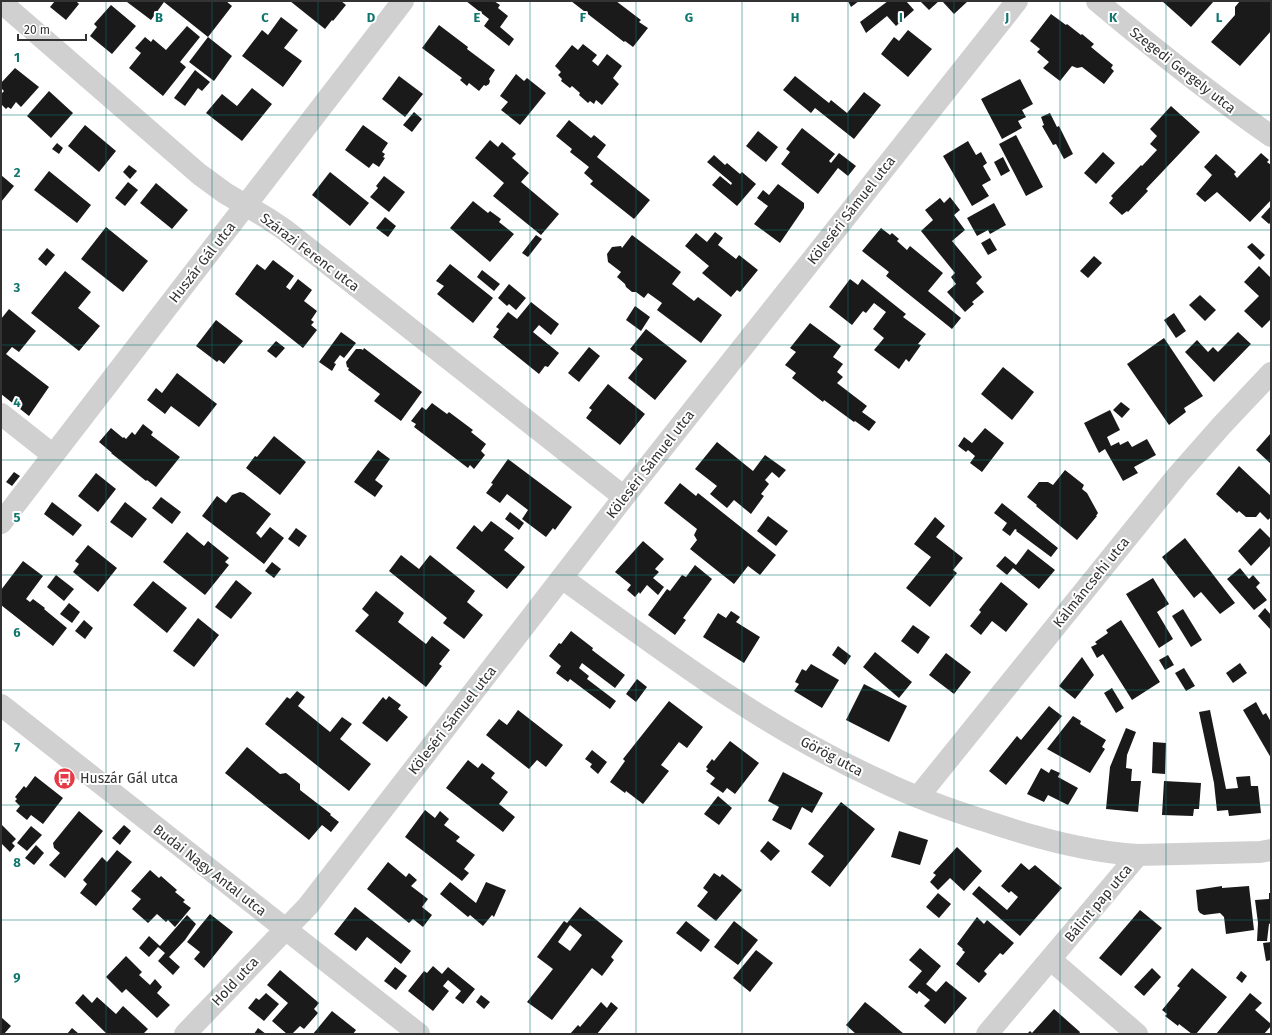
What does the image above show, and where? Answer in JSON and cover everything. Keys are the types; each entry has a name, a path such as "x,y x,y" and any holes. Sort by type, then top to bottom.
{"street":[{"name":"Huszár Gál utca","path":"1,523 403,1"},
{"name":"Köleséri Sámuel utca","path":"286,929 308,906 624,496 1017,1"},
{"name":"Szegedi Gergely utca","path":"1096,1 1162,55 1271,136"},
{"name":"Szárazi Ferenc utca","path":"1,2 199,174 219,189 284,230 624,496"},
{"name":"Kálmáncsehi utca","path":"918,797 1177,476 1271,373"},
{"path":"1,414 53,455"},
{"name":"Görög utca","path":"562,578 731,698 794,736 876,779 955,811 1042,839 1094,850 1138,855"},
{"name":"Budai Nagy Antal utca","path":"1,705 419,1034"},
{"name":"Bálint pap utca","path":"987,1034 1051,960 1138,855 1260,852 1271,850"},
{"name":"Hold utca","path":"186,1034 286,929"},
{"path":"1051,960 1137,1034"}],"building":[{"path":"55,1 76,1 79,4 66,20 50,7"},
{"path":"226,1 232,6 208,37 164,2"},
{"path":"290,1 341,1 346,5 325,29"},
{"path":"466,1 494,1 500,5 498,8 508,16 500,27 514,39 509,46 484,26 489,19"},
{"path":"571,1 616,1 641,20 639,22 648,28 633,47 625,41 624,42"},
{"path":"848,1 859,1 851,7"},
{"path":"888,1 906,1 914,10 896,26 887,16 866,33 860,22"},
{"path":"920,1 939,1 929,10"},
{"path":"942,1 968,1 954,14"},
{"path":"1162,1 1214,1 1191,27"},
{"path":"1240,1 1271,1 1271,31 1240,66 1211,42 1235,15 1235,7"},
{"path":"127,2 164,2 151,20"},
{"path":"111,5 136,26 112,54 90,36 97,27 94,24"},
{"path":"1051,14 1081,35 1082,34 1094,44 1091,47 1113,65 1111,68 1114,71 1104,84 1082,67 1077,68 1072,66 1060,81 1043,68 1049,62 1037,52 1040,49 1030,41"},
{"path":"281,17 298,30 284,48 302,61 283,87 242,56 262,30 268,35"},
{"path":"439,25 495,70 489,79 489,84 486,86 484,85 479,91 469,83 467,86 460,80 462,78 422,48"},
{"path":"187,26 200,37 180,62 186,67 163,96 129,68 141,53 135,48 145,37 151,42 153,39 166,50"},
{"path":"908,30 932,49 908,77 881,54 894,37 899,41"},
{"path":"208,37 232,56 214,81 189,62"},
{"path":"583,44 597,55 592,61 598,66 607,54 622,66 613,78 619,84 602,105 596,100 594,104 590,101 588,103 572,86 570,88 561,81 562,79 558,75 561,72 555,66 572,45 578,50"},
{"path":"15,68 39,87 21,107 16,102 11,109 8,107 6,109 1,104 1,94 4,91 1,88 1,83"},
{"path":"195,70 210,82 202,91 198,88 185,106 174,98"},
{"path":"516,74 524,81 527,78 546,93 520,125 501,110 508,102 500,96"},
{"path":"399,76 423,94 405,117 382,99"},
{"path":"795,76 829,103 831,100 847,113 864,92 881,105 854,139 815,108 811,113 783,90"},
{"path":"1020,79 1033,104 1022,110 1026,117 1018,121 1022,128 1002,139 981,99"},
{"path":"252,88 272,104 242,141 206,113 222,94 237,106"},
{"path":"49,91 73,113 51,138 27,116"},
{"path":"1171,106 1200,132 1146,189 1148,191 1128,212 1127,211 1122,215 1109,203 1113,198 1111,196 1157,150 1150,144 1157,136 1150,129"},
{"path":"414,112 422,119 412,132 403,125"},
{"path":"1050,113 1057,127 1059,126 1073,154 1064,159 1056,144 1053,145 1042,126 1044,125 1041,117"},
{"path":"569,120 591,138 594,135 606,145 597,157 650,200 634,219 590,184 593,181 584,173 589,167 570,152 572,149 556,136"},
{"path":"85,125 116,151 99,172 68,146"},
{"path":"363,125 388,143 382,152 385,154 383,157 385,158 379,167 373,163 369,168 345,150"},
{"path":"802,128 835,154 829,161 831,163 839,153 856,166 848,176 838,168 818,194 781,164 790,152 786,149"},
{"path":"758,131 778,147 766,162 746,146"},
{"path":"1016,135 1043,187 1026,196 999,144"},
{"path":"490,140 498,147 502,142 516,154 512,158 529,173 521,182 559,214 541,235 493,196 504,183 475,158"},
{"path":"968,141 976,155 981,152 987,163 983,166 991,180 982,185 989,196 972,206 943,156"},
{"path":"57,143 63,148 59,154 52,149"},
{"path":"1103,152 1115,163 1096,184 1084,173"},
{"path":"1261,153 1269,160 1267,162 1271,165 1271,200 1250,222 1217,192 1205,202 1196,194 1212,175 1204,167 1216,154 1236,172 1234,174 1237,178"},
{"path":"714,155 725,165 727,163 740,174 742,172 756,184 737,206 712,185 720,176 731,185 732,183 707,162"},
{"path":"1003,157 1010,171 1001,176 994,162"},
{"path":"129,165 137,171 130,179 123,172"},
{"path":"49,171 91,205 77,223 34,190"},
{"path":"330,172 369,203 350,226 312,195"},
{"path":"1,175 14,186 1,202"},
{"path":"384,176 405,192 389,212 370,197 378,188 376,186"},
{"path":"128,182 138,190 125,206 115,198"},
{"path":"156,183 188,210 172,229 140,203"},
{"path":"778,184 804,203 804,208 780,243 754,224 768,206 757,198 763,190 769,195"},
{"path":"950,197 960,210 954,215 965,230 952,241 982,277 976,283 984,292 972,302 974,304 965,312 947,292 956,284 951,277 955,273 921,231 933,220 925,210 940,198 944,203"},
{"path":"473,201 488,213 490,211 501,219 499,222 514,234 490,262 450,228"},
{"path":"994,203 1006,225 990,234 988,230 977,236 967,218"},
{"path":"1271,206 1271,222 1269,224 1261,217"},
{"path":"385,217 396,226 388,237 376,228"},
{"path":"106,227 148,261 123,292 81,259"},
{"path":"881,228 890,235 892,233 899,239 897,241 907,250 910,246 943,273 928,291 961,318 952,329 886,276 889,272 862,251"},
{"path":"715,232 723,238 718,245 736,259 739,255 758,270 740,292 737,290 731,297 702,273 709,266 685,246 696,233 707,242"},
{"path":"536,235 542,239 528,257 522,253"},
{"path":"632,235 681,272 672,284 694,301 698,297 722,315 701,343 657,310 662,303 648,293 644,298 636,292 632,292 617,277 621,272 608,262 607,254 612,247 621,246 622,248"},
{"path":"990,238 997,250 988,255 981,243"},
{"path":"1252,243 1265,255 1260,260 1247,247"},
{"path":"47,248 55,255 46,266 38,259"},
{"path":"1094,256 1102,263 1088,278 1080,271"},
{"path":"273,260 294,276 286,287 290,290 298,279 312,290 304,301 317,311 311,320 314,322 311,325 317,330 303,348 235,294 257,264 265,270"},
{"path":"450,264 493,298 473,323 437,294 444,286 436,281"},
{"path":"1259,266 1271,278 1271,319 1262,328 1244,311 1259,296 1244,282"},
{"path":"482,270 500,284 494,291 477,277"},
{"path":"65,271 91,292 78,308 100,326 79,351 31,313"},
{"path":"850,279 858,285 862,279 906,314 903,317 926,334 918,344 921,345 909,362 906,359 899,369 874,350 884,338 873,329 886,312 874,303 866,313 863,311 852,325 829,307"},
{"path":"509,284 526,298 516,310 509,304 507,306 498,298"},
{"path":"1200,295 1216,310 1205,321 1189,305"},
{"path":"531,302 559,324 551,335 539,325 533,332 559,353 548,367 545,366 539,374 493,337 499,329 496,327 508,312 517,319"},
{"path":"635,306 650,317 641,331 626,320"},
{"path":"9,309 36,331 19,352 12,347 6,354 49,387 29,416 1,394 1,319"},
{"path":"1174,313 1186,331 1176,338 1164,320"},
{"path":"216,320 243,341 224,364 219,360 217,362 196,346"},
{"path":"810,323 841,346 833,357 843,364 837,372 843,377 837,383 867,406 862,412 876,422 869,431 824,400 823,402 792,378 796,373 785,365 796,352 790,348"},
{"path":"646,329 687,361 655,400 628,378 643,359 630,349"},
{"path":"341,332 356,343 344,358 340,355 334,363 336,364 332,371 319,362"},
{"path":"1238,332 1251,344 1214,382 1185,352 1197,340 1208,352 1213,347 1218,352"},
{"path":"1164,338 1203,396 1184,408 1186,412 1169,425 1127,364"},
{"path":"276,341 285,348 276,358 267,351"},
{"path":"589,347 600,356 579,382 568,373"},
{"path":"364,348 422,392 401,421 374,401 380,394 348,370 349,368 347,367 346,362 356,349 363,350"},
{"path":"1003,367 1034,392 1012,420 981,394"},
{"path":"177,373 217,404 199,427 171,406 165,414 147,400 156,388 162,393"},
{"path":"608,384 645,414 620,445 586,418 592,410 589,408"},
{"path":"1121,402 1130,409 1122,418 1113,410"},
{"path":"432,403 447,414 449,412 473,430 471,432 486,444 481,451 485,455 474,469 470,465 468,468 414,427 416,424 411,421 422,407 426,410"},
{"path":"1110,410 1120,430 1107,437 1111,446 1119,442 1120,445 1128,441 1132,447 1147,439 1156,455 1134,467 1138,473 1123,481 1105,449 1099,453 1084,423"},
{"path":"143,424 153,432 151,435 180,457 156,487 147,480 146,481 99,442 111,428 126,439 132,432 135,435"},
{"path":"985,428 1004,443 982,472 970,463 975,456 968,450 966,452 958,446 964,437 972,443"},
{"path":"1271,433 1271,464 1256,450"},
{"path":"274,436 306,462 280,495 246,468"},
{"path":"717,442 753,471 765,455 786,470 779,478 772,472 765,480 769,484 761,494 764,496 751,514 734,500 727,508 710,494 717,486 695,469"},
{"path":"378,450 390,459 375,480 383,486 375,497 354,482"},
{"path":"508,459 572,507 555,530 553,528 546,537 522,519 528,510 507,494 500,503 486,493 493,484 491,483"},
{"path":"1239,466 1271,496 1271,517 1268,520 1260,512 1256,517 1246,517 1239,511 1237,513 1216,494"},
{"path":"1065,470 1084,485 1082,489 1087,493 1098,513 1077,540 1027,497 1039,482 1048,482 1053,485"},
{"path":"14,472 20,476 12,486 6,482"},
{"path":"96,473 116,489 98,512 78,496"},
{"path":"680,483 696,496 698,493 776,555 760,575 748,566 734,584 690,549 697,540 694,535 697,529 664,503"},
{"path":"240,492 244,493 271,514 256,533 261,538 270,527 284,538 264,564 202,516 217,496 226,503 232,495"},
{"path":"161,497 181,512 172,524 152,508"},
{"path":"52,502 82,525 73,536 44,514"},
{"path":"125,502 147,519 132,538 110,522"},
{"path":"1002,503 1058,548 1051,557 1016,531 1017,530 1015,529 1010,536 1002,530 1007,523 994,513"},
{"path":"510,512 524,523 519,530 505,519"},
{"path":"768,516 788,531 776,546 757,531"},
{"path":"935,517 945,526 936,537 963,558 953,570 957,573 930,607 906,588 931,557 914,544"},
{"path":"491,521 514,538 504,550 525,567 507,589 456,548 474,525 482,532"},
{"path":"296,528 307,536 299,547 288,539"},
{"path":"1260,528 1271,539 1271,545 1251,566 1238,551"},
{"path":"187,532 204,546 208,541 229,558 225,562 229,565 205,595 163,562"},
{"path":"1185,538 1235,603 1220,614 1201,592 1194,598 1162,557"},
{"path":"643,541 664,559 655,569 659,572 653,578 664,587 658,595 647,585 640,594 639,592 635,597 627,590 631,585 615,572"},
{"path":"88,545 117,568 98,592 73,572 79,564 75,561"},
{"path":"1028,549 1055,570 1039,589 1013,568 1007,575 996,566 1005,556 1016,565"},
{"path":"401,555 419,569 430,555 475,591 467,602 483,615 464,639 443,623 447,618 389,571"},
{"path":"23,561 43,576 26,599 30,602 33,599 67,628 53,646 1,605 1,590"},
{"path":"272,562 281,569 274,578 265,571"},
{"path":"695,565 712,579 683,618 686,620 675,635 648,615 667,589 670,591 682,575 686,577"},
{"path":"1240,568 1249,579 1253,575 1260,583 1256,587 1267,600 1254,610 1227,579"},
{"path":"56,575 74,589 64,601 47,587"},
{"path":"1153,578 1169,604 1157,612 1173,639 1159,648 1126,594"},
{"path":"236,580 252,593 231,619 215,607"},
{"path":"153,581 187,608 167,633 133,605"},
{"path":"1001,582 1028,604 1006,632 992,621 981,635 970,626 981,612 979,610"},
{"path":"376,591 404,613 398,622 426,644 432,636 450,650 439,664 442,666 426,687 355,631 369,615 362,609"},
{"path":"69,603 80,612 72,623 60,614"},
{"path":"1265,608 1271,615 1271,630 1258,616"},
{"path":"1183,609 1202,640 1191,647 1172,616"},
{"path":"731,611 740,617 736,622 760,637 744,663 703,637 718,613 726,618"},
{"path":"198,618 219,635 194,667 173,651"},
{"path":"84,620 93,628 85,639 75,631"},
{"path":"1121,620 1160,682 1132,700 1103,654 1097,658 1091,647 1097,644 1095,642 1108,633 1106,630"},
{"path":"913,625 930,637 918,654 901,641"},
{"path":"571,631 593,648 592,650 625,675 615,688 582,663 579,668 589,676 587,679 616,701 610,709 570,679 568,682 556,673 561,666 549,656"},
{"path":"838,646 851,656 845,665 832,655"},
{"path":"875,652 912,682 899,698 863,667"},
{"path":"946,653 971,672 954,694 929,675"},
{"path":"1168,655 1174,665 1165,670 1159,660"},
{"path":"1082,657 1094,675 1075,699 1059,686"},
{"path":"1240,663 1247,673 1233,683 1226,673"},
{"path":"811,664 839,680 822,708 794,691 799,684 795,682 802,669 806,671"},
{"path":"1184,668 1195,686 1186,691 1175,673"},
{"path":"637,679 647,687 636,702 626,694"},
{"path":"864,684 907,706 889,742 846,720"},
{"path":"1112,688 1124,708 1116,713 1104,693"},
{"path":"297,691 305,697 298,706 330,732 342,717 352,724 340,739 371,764 349,791 265,724 287,697 290,699"},
{"path":"389,696 401,705 398,709 408,717 387,742 362,723 383,697 386,700"},
{"path":"669,701 703,727 687,748 679,742 661,765 669,771 643,804 626,791 625,793 610,782 625,761 623,759"},
{"path":"1256,702 1263,715 1266,713 1271,722 1271,758 1243,710"},
{"path":"1049,706 1062,716 1006,785 989,771 1017,736 1021,740"},
{"path":"518,710 563,745 546,767 537,760 529,769 486,735 499,719 507,725"},
{"path":"1210,710 1226,789 1238,788 1236,777 1250,776 1251,786 1258,786 1261,813 1229,816 1228,810 1217,811 1214,783 1199,712"},
{"path":"1073,716 1081,721 1080,724 1106,740 1102,747 1105,749 1090,773 1047,749"},
{"path":"1126,728 1136,732 1127,755 1126,768 1132,769 1131,781 1141,781 1138,812 1106,809 1110,767"},
{"path":"730,741 759,763 735,794 727,788 723,793 710,784 715,778 706,771 708,769 706,767 712,759 714,761"},
{"path":"1153,742 1166,743 1165,774 1152,773"},
{"path":"247,747 280,774 286,773 300,784 300,790 339,822 331,832 322,825 309,840 225,773"},
{"path":"592,750 607,762 598,774 590,767 592,764 585,759"},
{"path":"468,760 478,768 482,763 495,773 491,778 508,792 499,804 515,817 503,832 446,788"},
{"path":"1041,768 1049,773 1051,769 1060,773 1058,777 1078,788 1068,805 1048,795 1044,802 1027,794"},
{"path":"783,772 823,793 812,813 802,807 791,830 772,820 779,807 768,801"},
{"path":"35,776 63,798 43,824 31,815 27,820 16,811 20,806 15,801 17,799 15,797 24,786 26,788"},
{"path":"1164,781 1201,783 1199,809 1194,809 1193,816 1162,815"},
{"path":"718,796 732,808 719,825 704,814"},
{"path":"841,802 875,829 830,887 811,872 824,856 808,844"},
{"path":"425,810 435,818 440,811 449,819 444,825 460,837 456,841 475,855 464,869 469,873 462,881 405,837"},
{"path":"79,811 103,831 65,878 49,865 60,853 54,848 53,843"},
{"path":"1,824 16,839 12,843 15,846 10,852 1,843"},
{"path":"124,825 131,831 120,845 112,838"},
{"path":"31,826 42,835 27,851 17,843"},
{"path":"899,831 928,840 920,865 891,857"},
{"path":"768,841 780,851 771,861 760,851"},
{"path":"36,845 44,853 34,865 25,858"},
{"path":"957,847 982,871 964,891 950,878 938,890 930,882 936,875 933,873"},
{"path":"117,850 132,862 96,906 80,893 87,884 83,880 102,857 107,862"},
{"path":"388,862 406,877 409,873 417,880 411,886 428,899 422,907 432,915 423,927 413,919 409,923 367,889"},
{"path":"1021,863 1029,870 1035,865 1062,888 1020,936 972,894 979,886 1007,910 1018,897 1011,891 1009,893 1001,886"},
{"path":"150,870 159,878 161,876 177,890 175,892 185,900 183,902 191,908 175,927 168,920 166,922 157,914 148,923 132,909 141,899 131,891"},
{"path":"714,873 720,877 722,874 742,890 716,921 697,906 708,892 703,888"},
{"path":"450,882 476,903 486,882 506,890 494,917 492,915 483,926 470,915 468,917 440,894"},
{"path":"1222,886 1222,888 1249,886 1254,930 1226,934 1224,917 1220,913 1204,915 1200,913 1198,910 1196,890"},
{"path":"938,893 951,904 939,918 926,907"},
{"path":"1269,893 1271,893 1271,923 1269,924 1267,941 1257,941 1258,923 1255,900 1269,899"},
{"path":"355,907 411,951 401,964 367,937 356,951 334,934"},
{"path":"580,907 623,941 611,957 614,960 602,976 592,968 552,1020 527,1002 553,969 537,957 564,921 567,923","holes":["570,925 582,935 570,951 558,942"]},
{"path":"1140,910 1162,928 1121,976 1099,958"},
{"path":"210,914 233,932 204,968 194,959 200,952 187,942"},
{"path":"187,915 196,924 185,940 169,957 180,967 173,975 158,961 165,953 158,947 149,957 139,948 149,936 160,946"},
{"path":"977,917 984,924 987,920 1014,943 1003,955 1000,953 984,971 987,974 979,983 956,964 965,952 957,944"},
{"path":"686,921 710,940 701,952 676,933"},
{"path":"734,921 758,940 738,965 714,947"},
{"path":"1271,942 1271,960 1266,961 1263,943"},
{"path":"920,948 941,966 926,984 936,992 946,981 967,998 945,1024 924,1006 930,1000 919,991 917,994 908,987 922,971 909,960"},
{"path":"756,950 773,963 750,992 733,978"},
{"path":"126,956 142,972 139,975 150,985 155,979 162,987 157,993 170,1005 157,1018 126,989 122,993 106,977"},
{"path":"433,966 442,974 448,967 475,989 463,1004 455,998 461,991 448,980 443,986 449,991 433,1011 408,991 424,971 427,973"},
{"path":"395,967 407,976 396,990 384,981"},
{"path":"1152,968 1161,977 1144,996 1134,987"},
{"path":"1192,968 1227,997 1196,1034 1192,1034 1179,1024 1178,1026 1165,1016 1167,1014 1162,1010 1180,988 1177,986"},
{"path":"280,970 319,1003 314,1009 318,1013 304,1029 300,1026 292,1034 287,1034 272,1021 288,1003 267,985"},
{"path":"1241,971 1247,976 1242,983 1236,978"},
{"path":"266,993 279,1004 264,1021 248,1008 256,998 259,1000"},
{"path":"1250,993 1262,1003 1255,1010 1271,1024 1271,1026 1264,1034 1216,1034"},
{"path":"83,994 92,1003 97,997 116,1014 123,1006 148,1029 143,1034 107,1034 75,1003"},
{"path":"481,995 490,1002 484,1009 476,1002"},
{"path":"601,1002 607,1008 611,1002 618,1008 597,1034 570,1034 578,1025 580,1027"},
{"path":"865,1002 904,1034 856,1034 846,1025"},
{"path":"1054,1009 1080,1032 1079,1034 1027,1034 1030,1031 1032,1033"},
{"path":"332,1011 356,1030 353,1034 313,1034"},
{"path":"1,1017 11,1026 4,1034 1,1034"},
{"path":"72,1028 79,1034 67,1034"},
{"path":"258,1028 266,1034 254,1034"}],"place":[{"name":"Huszár Gál utca","path":"65,778"}]}
